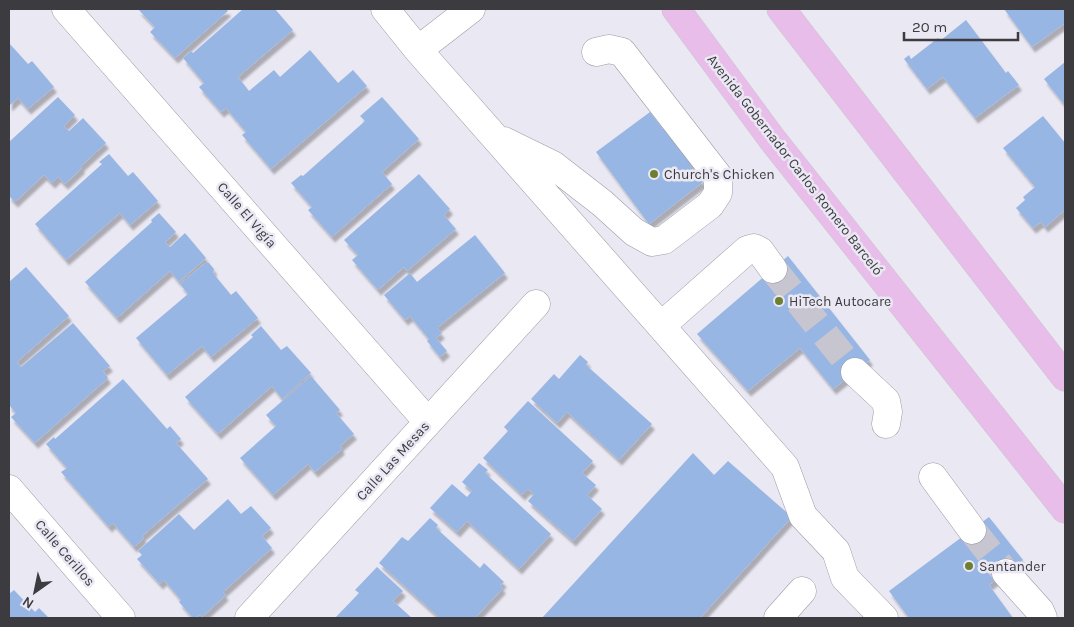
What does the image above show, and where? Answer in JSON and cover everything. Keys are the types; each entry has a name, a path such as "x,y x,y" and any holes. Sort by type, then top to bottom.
{"main road":[{"name":"Avenida Gobernador Carlos Romero Barceló","path":"676,9 778,146 1065,509"},
{"path":"781,9 1065,377"}],"street":[{"name":"Calle El Vigía","path":"66,9 428,422"},
{"path":"385,9 418,50 785,468 803,516 836,551 846,578 884,618"},
{"path":"418,50 471,9"},
{"path":"493,136 553,165 634,232 652,242 664,240 710,205 718,193 718,176 622,52 609,49 596,52"},
{"path":"661,326 747,250 754,248 760,251 773,269"},
{"name":"Calle Las Mesas","path":"249,618 536,304"},
{"path":"855,372 886,401 888,412 886,424"},
{"path":"933,477 972,530"},
{"name":"Calle Cerillos","path":"9,489 121,618"},
{"path":"1006,573 1044,618"},
{"path":"778,618 802,591"}],"building":[{"path":"138,9 226,9 228,11 175,58 150,32 155,27"},
{"path":"243,9 275,9 293,30 238,77 249,91 274,70 280,77 310,50 338,83 353,70 367,86 271,169 242,135 246,132 226,108 221,112 199,87 204,83 183,58 191,51 193,53"},
{"path":"1004,9 1065,9 1065,23 1032,47"},
{"path":"966,20 1006,73 1008,71 1019,85 975,118 943,77 927,89 904,59 909,55 911,59 938,38 940,41"},
{"path":"9,43 28,64 32,61 54,87 28,109 18,98 9,106"},
{"path":"1065,62 1065,102 1063,103 1044,79"},
{"path":"58,97 75,115 64,126 69,131 83,118 106,143 65,184 58,177 52,183 44,175 15,202 9,196 9,142"},
{"path":"382,97 419,139 382,172 392,184 332,237 308,210 312,207 291,183 301,175 303,176 365,121 360,116"},
{"name":"Church's Chicken","path":"650,112 663,129 669,124 697,160 690,166 703,182 649,224 596,152"},
{"path":"1043,116 1065,143 1065,210 1045,227 1041,222 1033,228 1016,208 1025,200 1023,197 1035,187 1003,148"},
{"path":"109,154 128,176 133,172 158,201 130,225 120,213 66,260 35,224 102,164 99,162"},
{"path":"419,174 450,209 444,215 456,229 407,271 404,267 378,290 352,260 358,255 344,240"},
{"path":"159,213 176,232 165,242 170,247 185,233 206,258 179,282 170,271 117,318 85,282 152,222 151,220"},
{"path":"475,235 505,273 437,328 442,333 436,338 447,351 440,357 427,341 429,339 410,316 405,320 384,295 410,273 417,282"},
{"name":"HiTech Autocare","path":"788,256 870,360 833,389 800,348 748,391 697,334"},
{"path":"205,263 209,263 214,269 213,273 231,295 236,291 258,318 211,357 202,346 167,375 136,338 188,294 180,284"},
{"path":"26,267 69,316 17,362 21,367 73,323 110,366 103,371 108,378 35,443 11,417 16,413 9,405 9,282"},
{"path":"261,326 281,350 287,346 311,373 282,399 272,386 218,434 185,397 253,337 251,335"},
{"path":"580,355 588,362 586,365 652,424 619,460 567,412 557,423 531,399 554,374 559,379"},
{"path":"311,376 340,410 336,413 354,434 340,446 342,449 315,472 308,464 273,495 240,458 276,426 266,415"},
{"path":"123,379 167,429 170,426 181,439 176,443 208,479 142,536 144,538 134,547 113,523 109,527 61,472 67,468 46,444 54,437 55,439"},
{"path":"528,401 593,461 582,473 596,485 587,495 602,509 573,541 528,501 534,494 528,489 522,495 483,458 508,431 504,427"},
{"path":"693,453 714,475 728,461 792,517 700,618 542,618"},
{"path":"479,463 488,470 485,473 551,534 519,569 467,521 457,532 430,508 452,484 467,497 472,491 462,482"},
{"path":"228,499 241,514 251,506 271,528 262,536 272,548 223,592 226,595 202,617 200,615 193,618 164,580 160,584 137,559 142,555 138,551 179,514 194,530"},
{"name":"Santander","path":"989,517 1023,560 989,585 1013,618 909,618 889,591"},
{"path":"430,518 438,525 436,528 480,568 484,563 504,582 500,585 503,588 475,618 440,618 379,563 402,537 408,541"},
{"path":"377,567 403,591 393,601 412,618 335,618 359,593 355,590"},
{"path":"14,590 35,612 39,608 49,618 9,618 9,594"}],"tunnel":[{"path":"773,269 855,372"},
{"path":"972,530 1006,573"}],"place":[{"name":"Church's Chicken","path":"654,174"},
{"name":"HiTech Autocare","path":"779,301"},
{"name":"Santander","path":"969,566"}]}
